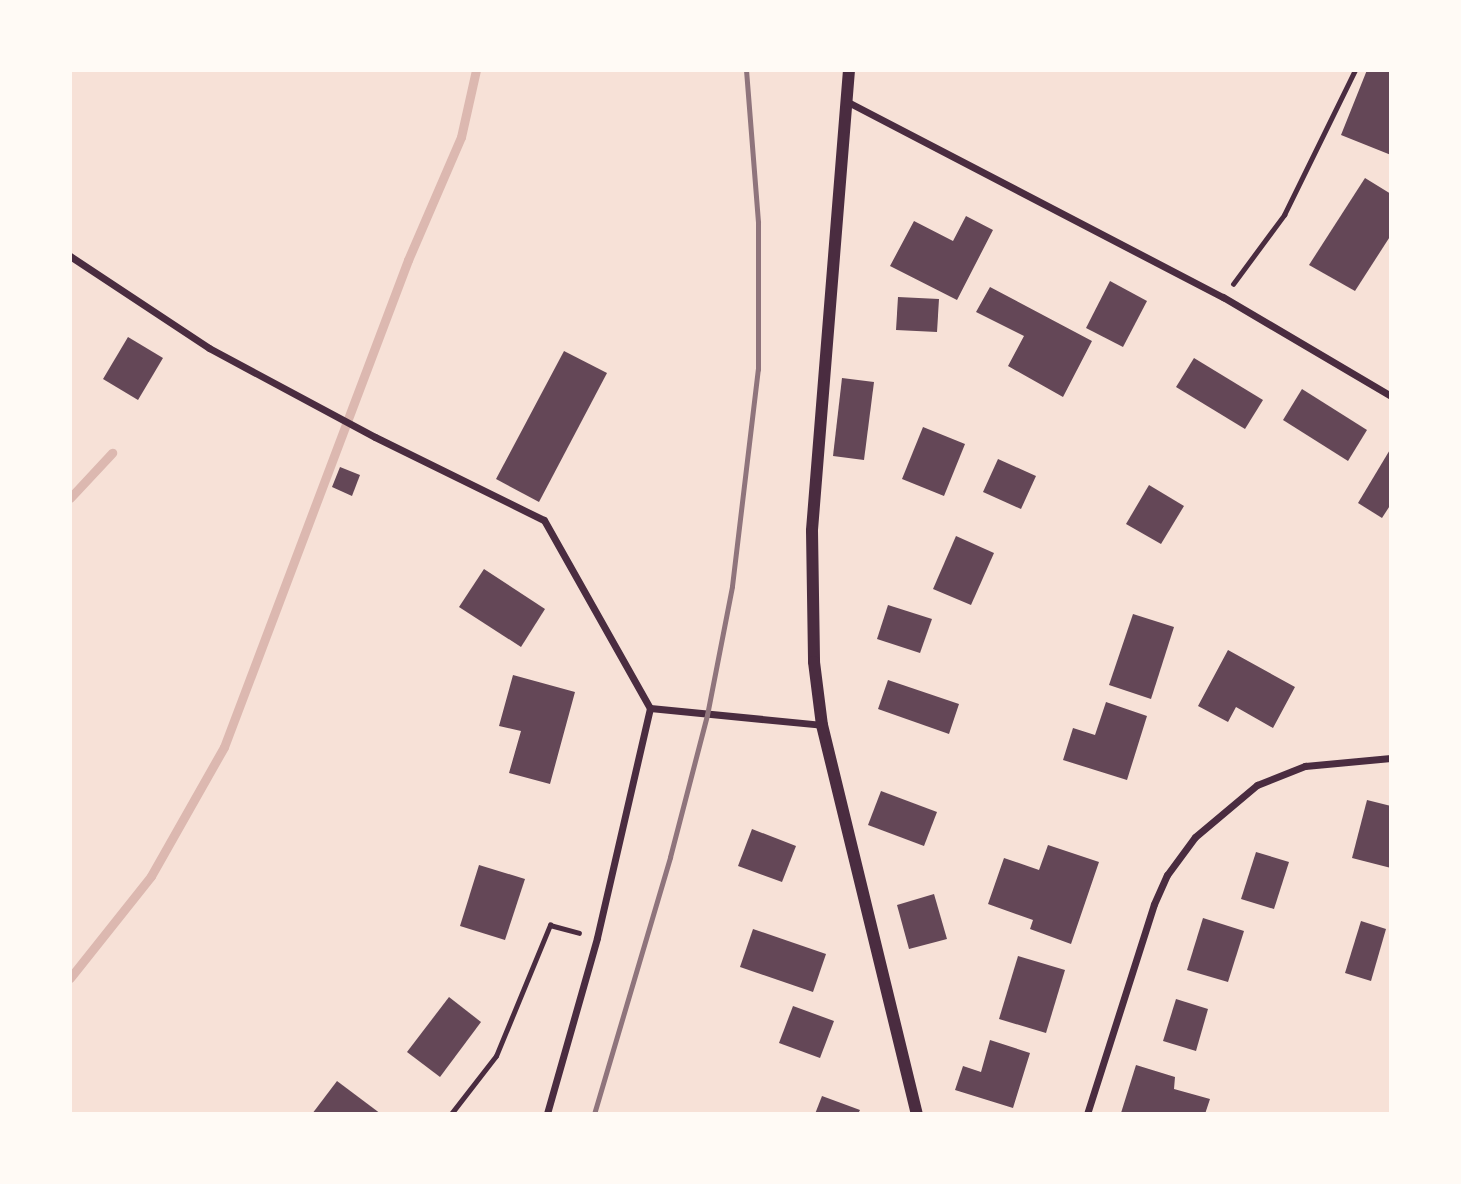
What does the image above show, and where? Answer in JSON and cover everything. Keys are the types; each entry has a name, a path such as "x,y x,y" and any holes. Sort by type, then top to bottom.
{"street":[{"path":"849,70 812,531 814,662 822,725 917,1114"},
{"path":"846,100 1223,297 1391,396"},
{"path":"70,256 209,348 375,438 544,520 650,708 597,938 547,1114"},
{"path":"650,708 822,725"},
{"path":"1087,1114 1154,904 1167,875 1195,837 1257,785 1305,766 1391,758"}],"path":[{"path":"1223,297 1284,215 1355,70"},
{"path":"451,1114 496,1056 550,925 597,938"}],"building":[{"path":"1367,70 1391,70 1391,155 1341,135"},
{"path":"1365,178 1391,194 1391,235 1355,291 1309,265"},
{"path":"966,216 993,230 957,300 890,266 914,221 953,241"},
{"path":"1110,281 1147,301 1123,347 1086,328"},
{"path":"990,287 1092,341 1063,397 1008,366 1024,336 976,312"},
{"path":"898,297 939,299 937,332 896,330"},
{"path":"128,337 163,358 138,400 103,379"},
{"path":"564,351 607,373 539,502 496,479"},
{"path":"1194,358 1263,400 1245,429 1176,387"},
{"path":"842,378 874,382 864,460 833,456"},
{"path":"1302,389 1367,430 1348,461 1283,420"},
{"path":"923,427 965,444 944,496 902,479"},
{"path":"1391,448 1391,504 1382,518 1358,503"},
{"path":"998,459 1036,476 1021,509 983,492"},
{"path":"340,467 360,475 352,496 332,487"},
{"path":"1149,485 1184,506 1161,544 1126,524"},
{"path":"956,536 994,553 971,605 933,589"},
{"path":"484,569 545,609 521,647 459,607"},
{"path":"888,605 932,619 920,653 877,639"},
{"path":"1133,614 1174,627 1151,699 1109,685"},
{"path":"1228,650 1295,687 1273,728 1236,707 1228,722 1198,706"},
{"path":"513,675 575,692 550,784 509,773 521,731 499,726"},
{"path":"888,680 959,704 949,734 878,709"},
{"path":"1106,702 1147,716 1127,780 1063,760 1073,728 1095,735"},
{"path":"881,791 937,812 924,846 868,825"},
{"path":"1367,800 1391,806 1391,868 1352,858"},
{"path":"752,829 796,846 782,882 738,866"},
{"path":"1048,845 1099,862 1071,944 1030,929 1033,920 988,904 1004,858 1039,870"},
{"path":"1256,852 1289,862 1274,909 1241,899"},
{"path":"479,865 525,879 505,940 460,926"},
{"path":"934,894 947,939 909,949 897,905"},
{"path":"1203,918 1244,931 1228,982 1187,970"},
{"path":"1361,921 1386,929 1371,981 1345,973"},
{"path":"753,929 826,954 813,992 740,967"},
{"path":"1018,956 1065,970 1046,1033 999,1019"},
{"path":"449,997 481,1022 440,1077 407,1052"},
{"path":"1176,999 1208,1009 1196,1051 1163,1041"},
{"path":"793,1006 834,1021 820,1058 779,1043"},
{"path":"990,1040 1030,1053 1013,1108 955,1090 963,1066 981,1072"},
{"path":"1136,1065 1175,1077 1174,1089 1210,1099 1205,1114 1121,1113"},
{"path":"337,1081 381,1114 312,1114"},
{"path":"822,1096 860,1110 858,1114 815,1114"}],"waterway":[{"path":"70,978 151,876 224,747 408,260 461,137 476,70"},
{"path":"70,498 112,453"}],"railway":[{"path":"594,1114 670,857 707,715 732,586 758,369 758,222 746,70"}]}
